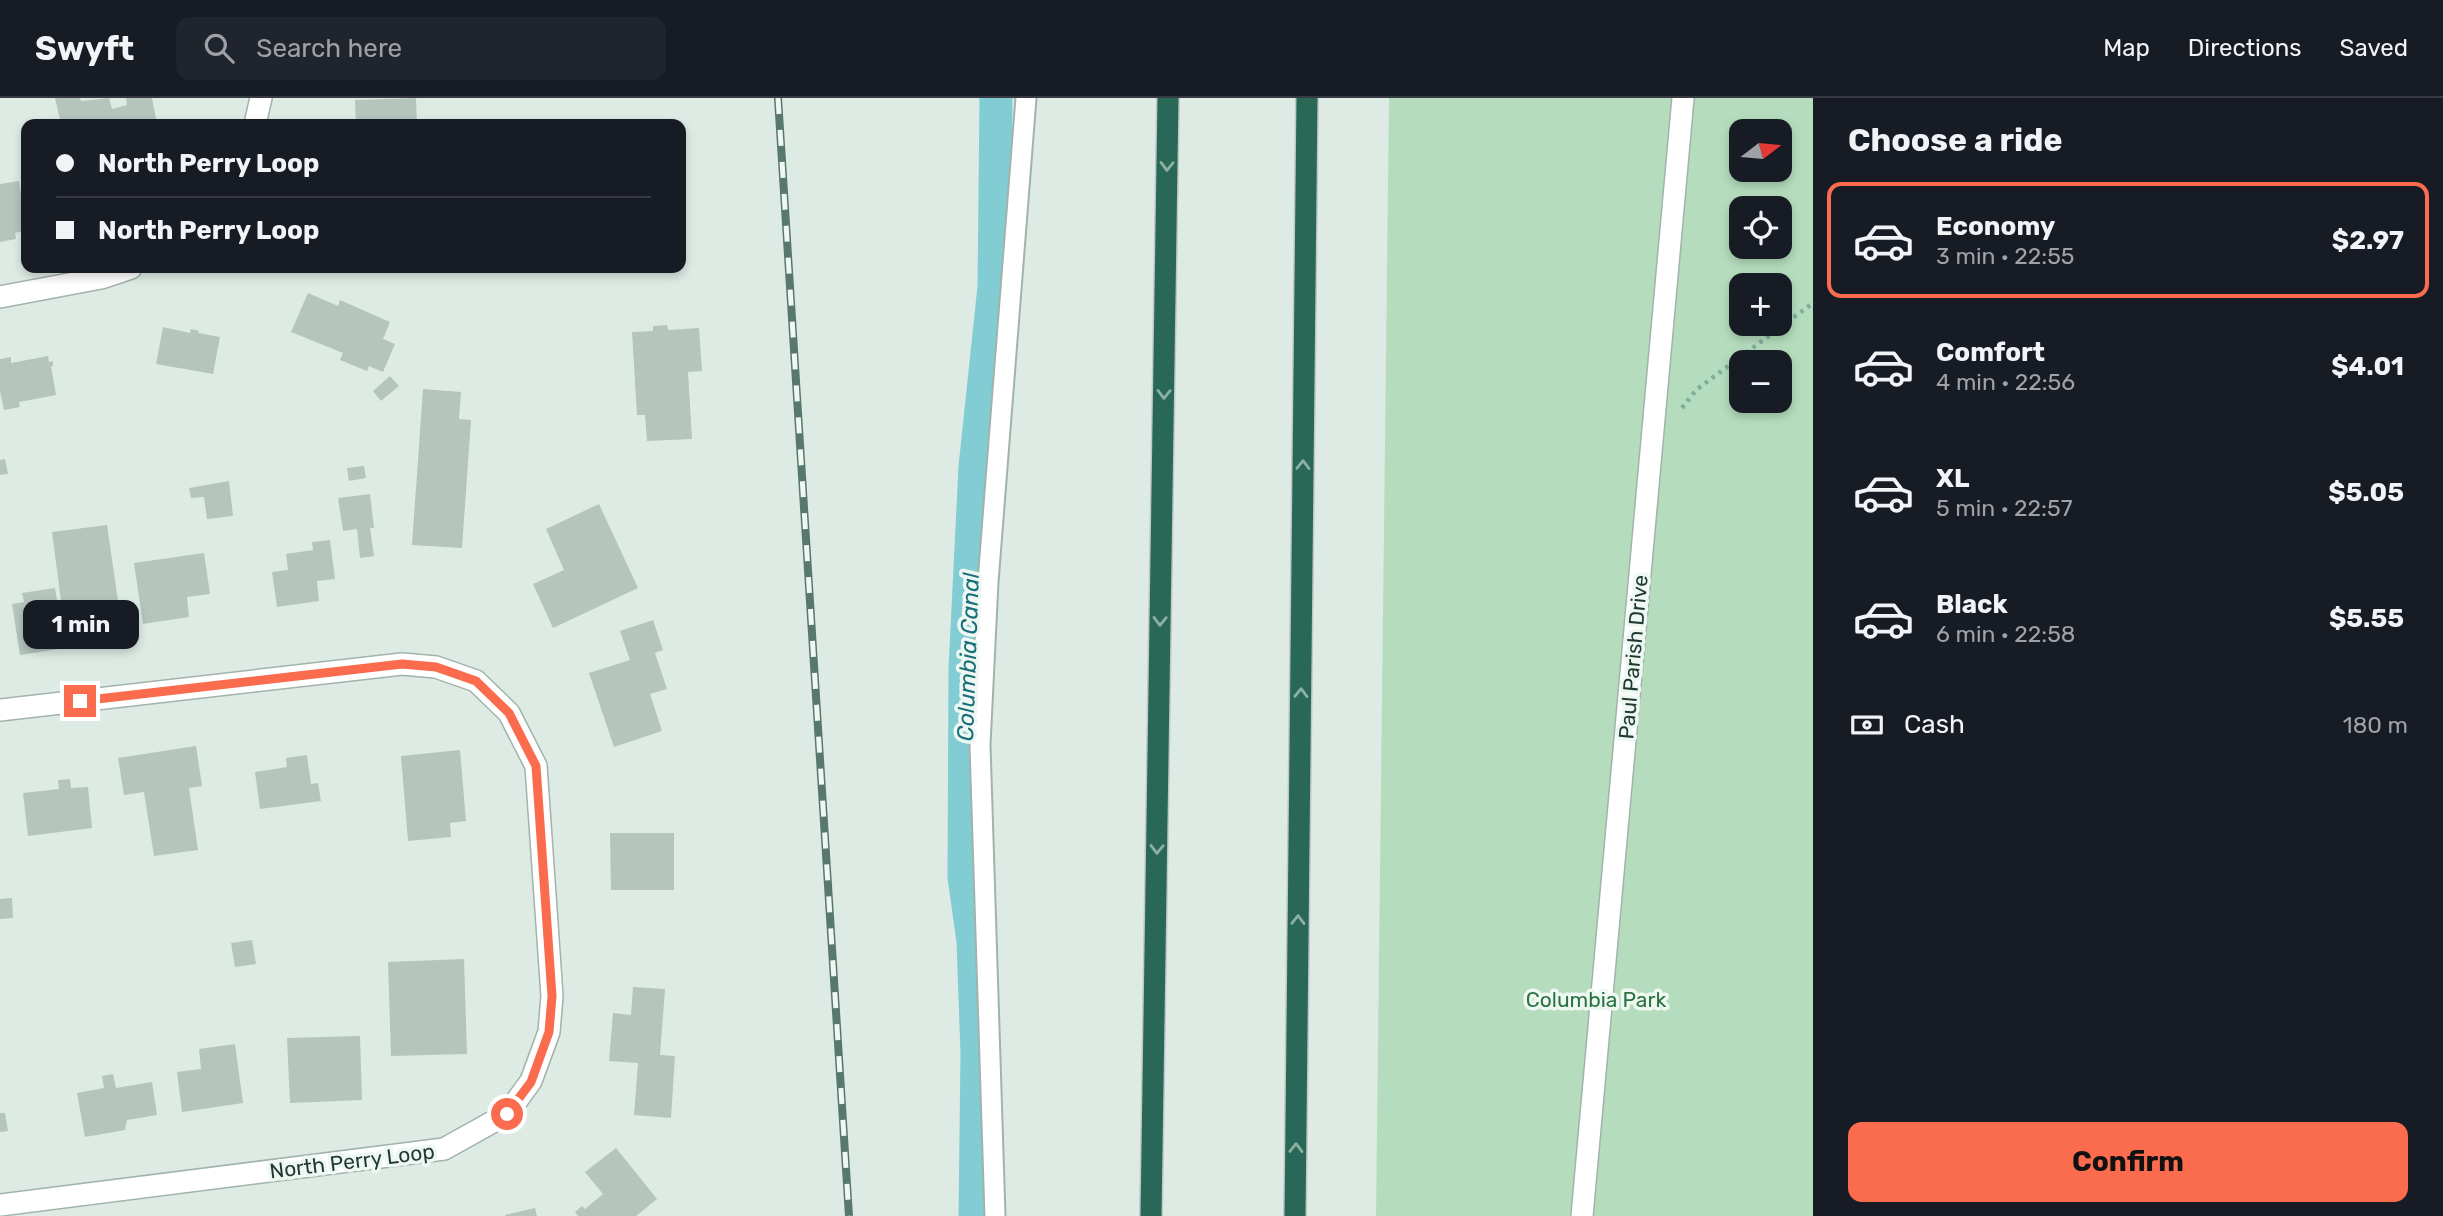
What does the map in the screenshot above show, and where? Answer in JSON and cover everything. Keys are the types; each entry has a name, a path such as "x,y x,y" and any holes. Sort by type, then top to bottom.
{"highway":[{"path":"1152,1216 1168,98"},
{"path":"1295,1216 1307,98"}],"street":[{"path":"256,119 261,98"},
{"name":"Paul Parish Drive","path":"1582,1216 1684,98"},
{"path":"0,297 116,273"},
{"name":"North Perry Loop","path":"0,710 402,664 436,667 476,681 509,713 536,766 552,996 549,1032 531,1082 507,1114 444,1149 0,1205"}],"lane":[{"path":"995,1216 980,745 988,582 1026,98"}],"path":[{"path":"1681,410 1696,390 1813,303"}],"green space":[{"name":"Columbia Park","path":"1389,98 1813,98 1813,1216 1376,1216"}],"building":[{"path":"55,98 80,98 81,101 109,98 112,109 127,105 126,98 152,98 156,119 88,119 60,119"},
{"path":"416,98 417,119 356,119 355,100"},
{"path":"19,181 21,231 15,233 16,239 0,242 0,184"},
{"path":"308,293 338,306 340,300 390,322 383,339 395,344 383,372 369,366 367,371 340,360 343,353 291,332"},
{"path":"667,325 668,330 699,328 702,371 688,372 692,439 647,441 645,415 637,415 632,332 653,331 653,326"},
{"path":"163,327 190,333 191,329 220,337 213,374 156,364"},
{"path":"48,356 49,362 53,361 51,366 56,395 19,402 20,407 4,410 0,391 0,359 11,357 11,363"},
{"path":"390,376 399,386 381,401 373,391"},
{"path":"423,389 461,392 459,419 471,420 462,548 412,545"},
{"path":"5,459 8,474 0,475 0,460"},
{"path":"364,466 366,478 349,481 347,468"},
{"path":"229,481 233,516 207,519 204,497 191,498 189,488"},
{"path":"370,494 374,528 370,528 374,556 360,558 357,529 343,531 338,498"},
{"path":"599,504 638,588 553,628 533,584 564,570 546,529"},
{"path":"107,525 119,608 63,616 52,532"},
{"path":"330,540 335,579 317,581 319,601 277,607 272,572 288,570 286,554 313,550 312,542"},
{"path":"204,553 210,594 187,597 189,617 143,624 134,563"},
{"path":"55,588 65,648 20,655 12,604 24,602 22,593"},
{"path":"653,620 663,650 655,653 667,689 650,694 662,731 614,747 589,673 630,660 620,631"},
{"path":"196,746 202,786 189,788 198,850 154,856 144,792 124,795 118,758"},
{"path":"460,750 466,821 450,823 451,837 408,841 401,756"},
{"path":"307,755 311,784 318,783 321,801 260,809 255,772 287,767 286,758"},
{"path":"70,779 71,788 88,787 92,828 28,836 23,793 59,789 58,780"},
{"path":"610,833 674,833 674,890 611,890"},
{"path":"12,898 13,918 0,919 0,899"},
{"path":"252,940 256,964 235,967 231,943"},
{"path":"464,959 467,1054 391,1056 388,962"},
{"path":"633,987 665,989 660,1055 675,1056 671,1118 634,1115 638,1063 609,1061 613,1013 631,1015"},
{"path":"360,1036 362,1100 290,1103 287,1038"},
{"path":"235,1044 243,1103 182,1112 177,1072 201,1069 199,1049"},
{"path":"113,1074 116,1088 152,1082 157,1115 127,1120 125,1130 85,1137 77,1093 104,1088 102,1076"},
{"path":"0,1113 5,1113 8,1131 0,1132"},
{"path":"616,1148 657,1199 636,1216 578,1216 575,1212 582,1206 585,1209 603,1194 585,1172"},
{"path":"535,1208 537,1216 505,1216 505,1215"}],"waterway":[{"name":"Columbia Canal","path":"975,1216 977,1053 973,941 964,877 965,669 975,467 994,287 996,98"}],"railway":[{"path":"778,98 849,1216"}],"route":[{"path":"80,701 402,664 436,667 476,681 509,713 536,766 552,996 549,1032 531,1082 507,1114"}]}
